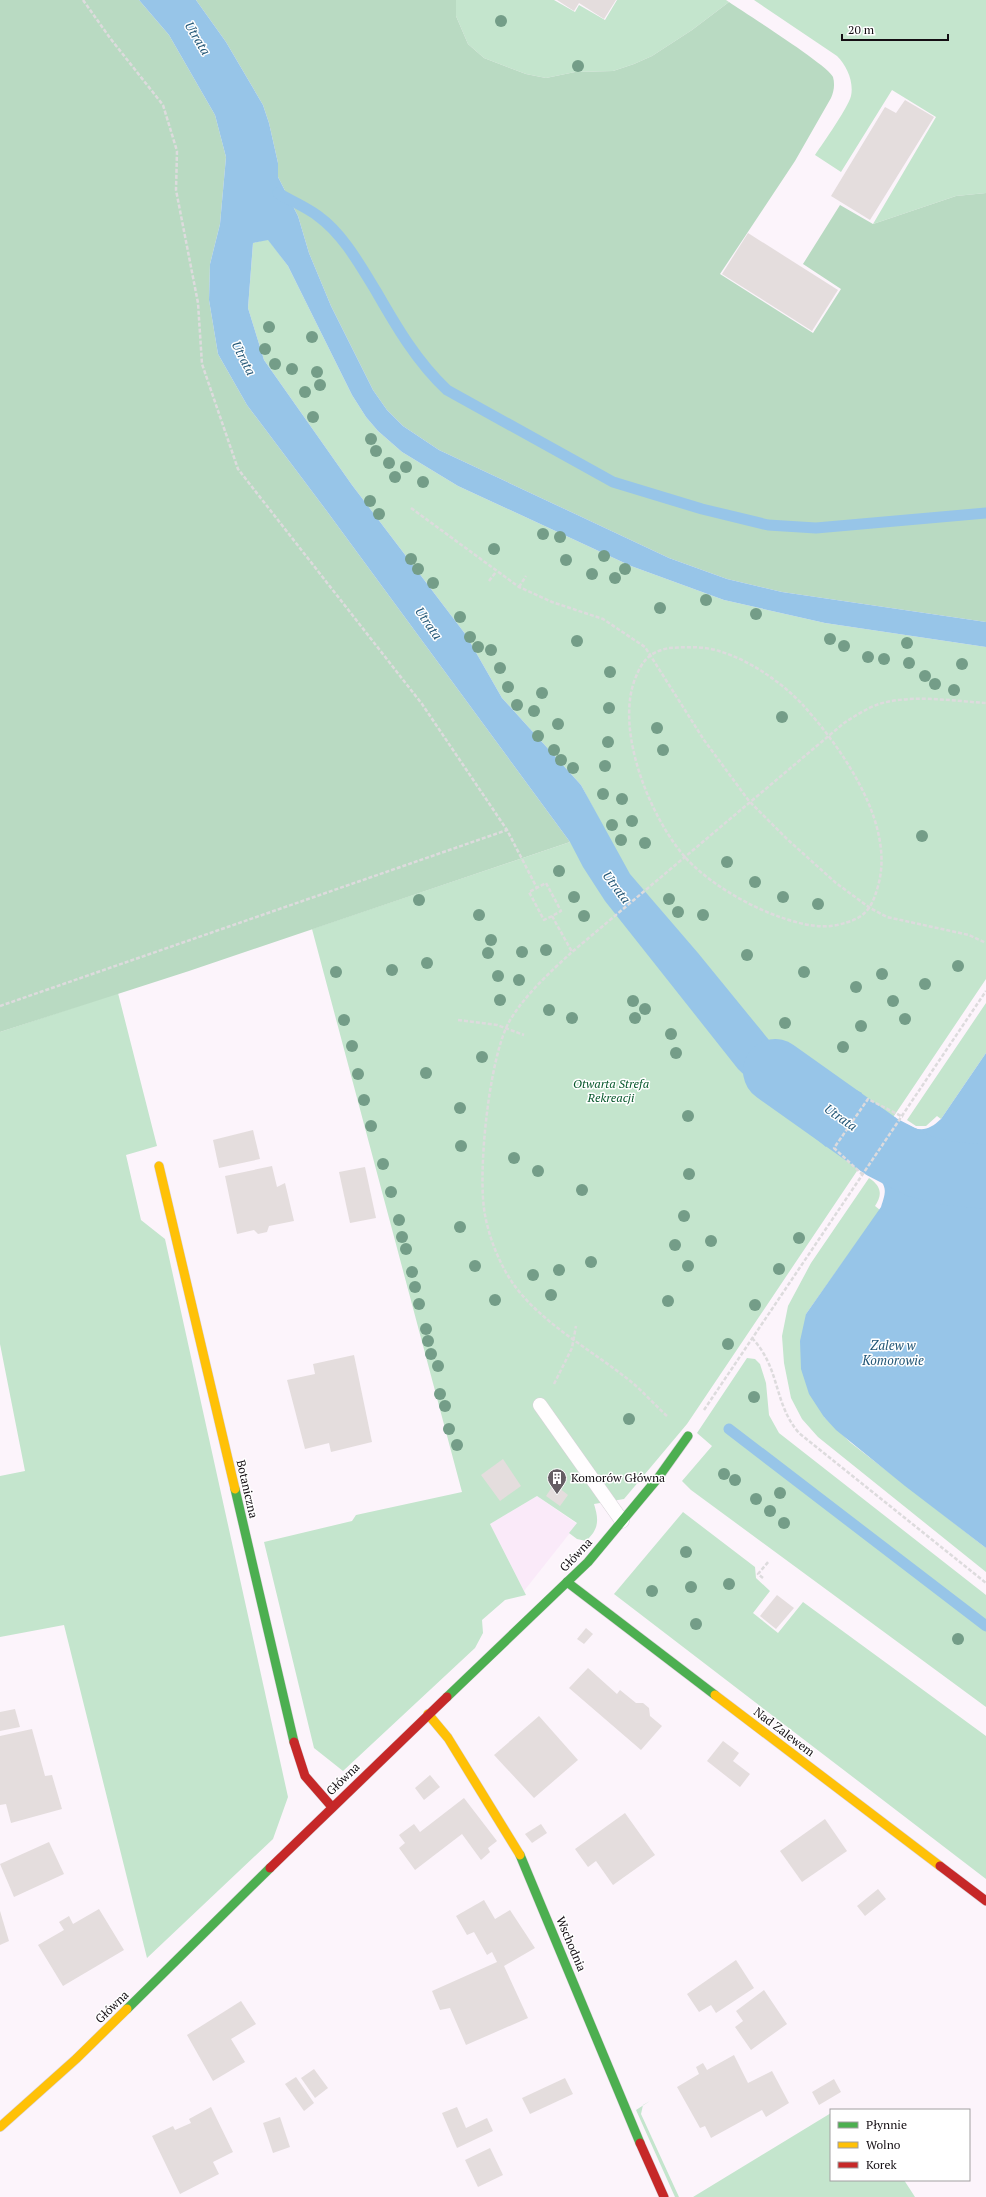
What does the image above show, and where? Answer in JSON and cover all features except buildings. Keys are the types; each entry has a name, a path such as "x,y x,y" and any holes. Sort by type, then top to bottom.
{"street":[{"name":"Botaniczna","path":"159,1166 298,1757 305,1776 332,1807"},
{"name":"Główna","path":"0,2126 76,2059 332,1807 588,1562 662,1473 688,1436"},
{"name":"Nad Zalewem","path":"567,1582 986,1901"},
{"name":"Wschodnia","path":"428,1714 448,1738 524,1862 598,2040 614,2084 664,2197"}],"lane":[{"path":"540,1405 622,1521"}],"path":[{"path":"83,0 110,38 163,105 177,151 176,190 198,303 202,364 238,469 422,704 507,830 538,888"},
{"path":"411,508 496,572 519,587 552,602 603,619 641,643 650,654 704,740 749,801 812,862 870,908 893,919 969,935 986,943"},
{"path":"488,581 496,572"},
{"path":"519,587 526,576"},
{"path":"669,648 702,648 721,651 740,659 763,672 784,687 801,703 829,736 858,780 873,816 879,838 881,858 880,879 870,908 858,919 833,926 823,927 790,920 744,901 693,865 684,856 660,819 652,803 638,766 630,730 629,706 633,685 643,661 650,654 669,648"},
{"path":"986,703 915,700 895,701 879,704 859,713 749,801 610,919 554,968 517,1010 506,1028 495,1064 487,1119 483,1178 484,1214 497,1256 511,1281 536,1309 574,1341 634,1385 688,1436 752,1338 903,1117 986,991"},
{"path":"0,1006 507,830"},
{"path":"546,884 561,911 552,916 544,920 529,892 546,884"},
{"path":"552,916 572,952"},
{"path":"458,1020 506,1028 524,1035"},
{"path":"863,1175 834,1148 868,1099 903,1117"},
{"path":"540,1405 553,1386 574,1341 576,1326"},
{"path":"752,1338 767,1356 785,1412 798,1433 986,1583"},
{"path":"763,1578 758,1574 769,1561"}],"shaded area":[{"path":"537,1496 577,1524 524,1591 490,1524"}],"green space":[{"path":"0,0 139,0 169,35 215,115 226,157 220,224 210,264 209,300 218,354 247,405 570,842 189,971 0,1032"},
{"path":"196,0 456,0 456,16 468,44 484,58 526,74 546,78 575,72 613,71 634,64 652,56 692,30 729,2 803,51 828,71 833,77 834,88 831,98 795,161 720,274 813,333 841,289 803,264 840,205 873,224 956,196 986,193 986,622 782,592 727,579 669,558 439,450 403,426 387,410 373,390 331,306 309,253 298,216 278,177 278,163 269,123 263,105 226,42"},
{"path":"456,0 554,0 575,12 579,5 605,20 617,0 726,0 729,2 692,30 652,56 634,64 613,71 575,72 546,78 526,74 484,58 468,44 456,16"},
{"path":"754,0 986,0 986,193 956,196 873,224 936,117 892,90 841,172 815,155 840,117 851,96 851,80 847,69 837,56"},
{"name":"Otwarta Strefa Rekreacji","path":"268,239 288,266 352,395 366,417 378,431 402,452 458,486 631,566 724,600 825,623 986,647 986,979 687,1424 624,1499 594,1504 597,1515 597,1524 596,1528 586,1541 577,1539 569,1533 577,1523 537,1496 490,1524 526,1595 505,1600 482,1620 483,1633 475,1648 343,1771 314,1748 264,1542 352,1521 356,1515 462,1492 312,929 570,842 609,838 581,785 502,698 466,635 352,485 264,360 248,308 253,243"},
{"path":"118,993 157,1146 126,1155 141,1220 165,1239 288,1797 273,1839 147,1958 64,1625 0,1637 0,1476 25,1471 0,1344 0,1032"},
{"path":"986,1003 986,1053 941,1119 937,1116 926,1126 916,1126 907,1120"},
{"path":"869,1178 880,1190 878,1202 875,1206 880,1210 806,1314 824,1417 851,1443 986,1548 986,1572 818,1437 802,1419 791,1398 784,1363 782,1336 788,1306 811,1263"},
{"path":"747,1358 755,1359 760,1364 766,1383 769,1415 779,1433 986,1595 986,1707 691,1490 682,1481 712,1446 697,1433"},
{"path":"683,1512 755,1567 756,1578 770,1591 753,1613 778,1633 803,1602 986,1736 986,1879 614,1594"},
{"path":"643,2106 641,2114 679,2197 675,2197 636,2110"},
{"path":"830,2114 830,2181 905,2181 915,2197 693,2197"}],"water":[{"path":"139,0 196,0 226,42 263,105 269,123 278,163 278,177 298,216 309,253 331,306 373,390 387,410 403,426 439,450 669,558 727,579 782,592 986,622 986,647 825,623 724,600 631,566 458,486 402,452 378,431 366,417 352,395 288,266 268,240 253,243 248,308 264,360 352,485 466,635 502,698 581,785 630,874 698,953 769,1040 786,1053 862,1093 858,1099 861,1102 833,1142 830,1140 826,1147 766,1096 738,1069 605,901 583,867 570,842 247,405 218,354 209,300 210,264 220,224 226,157 215,115 169,35"},
{"name":"Zalew w Komorowie","path":"986,1053 986,1548 905,1486 836,1430 824,1417 809,1394 801,1369 800,1341 806,1314 881,1207 885,1192 883,1184 873,1172 906,1124 916,1129 925,1129 933,1126 941,1119"},
{"path":"870,1105 896,1118 862,1167 840,1148"}],"waterway":[{"path":"278,193 313,213 327,223 343,241 417,356 447,390 613,482 702,509 768,525 816,528 986,513"},
{"name":"Utrata","path":"775,1071 882,1147 919,1166 947,1173 986,1177"},
{"path":"729,1429 986,1626"}],"traffic: fast":[{"path":"447,1697 588,1562 658,1478 688,1436"},
{"path":"235,1489 294,1742"},
{"path":"567,1582 715,1695"},
{"path":"520,1855 640,2143"},
{"path":"127,2009 270,1868"}],"traffic: slow":[{"path":"159,1166 235,1489"},
{"path":"715,1695 940,1866"},
{"path":"428,1714 448,1738 520,1855"},
{"path":"0,2127 76,2059 127,2009"}],"traffic: jam":[{"path":"270,1868 447,1697"},
{"path":"294,1742 305,1776 332,1807"},
{"path":"940,1866 986,1901"},
{"path":"640,2143 664,2197"}],"place":[{"name":"Komorów Główna","path":"557,1495"}]}
